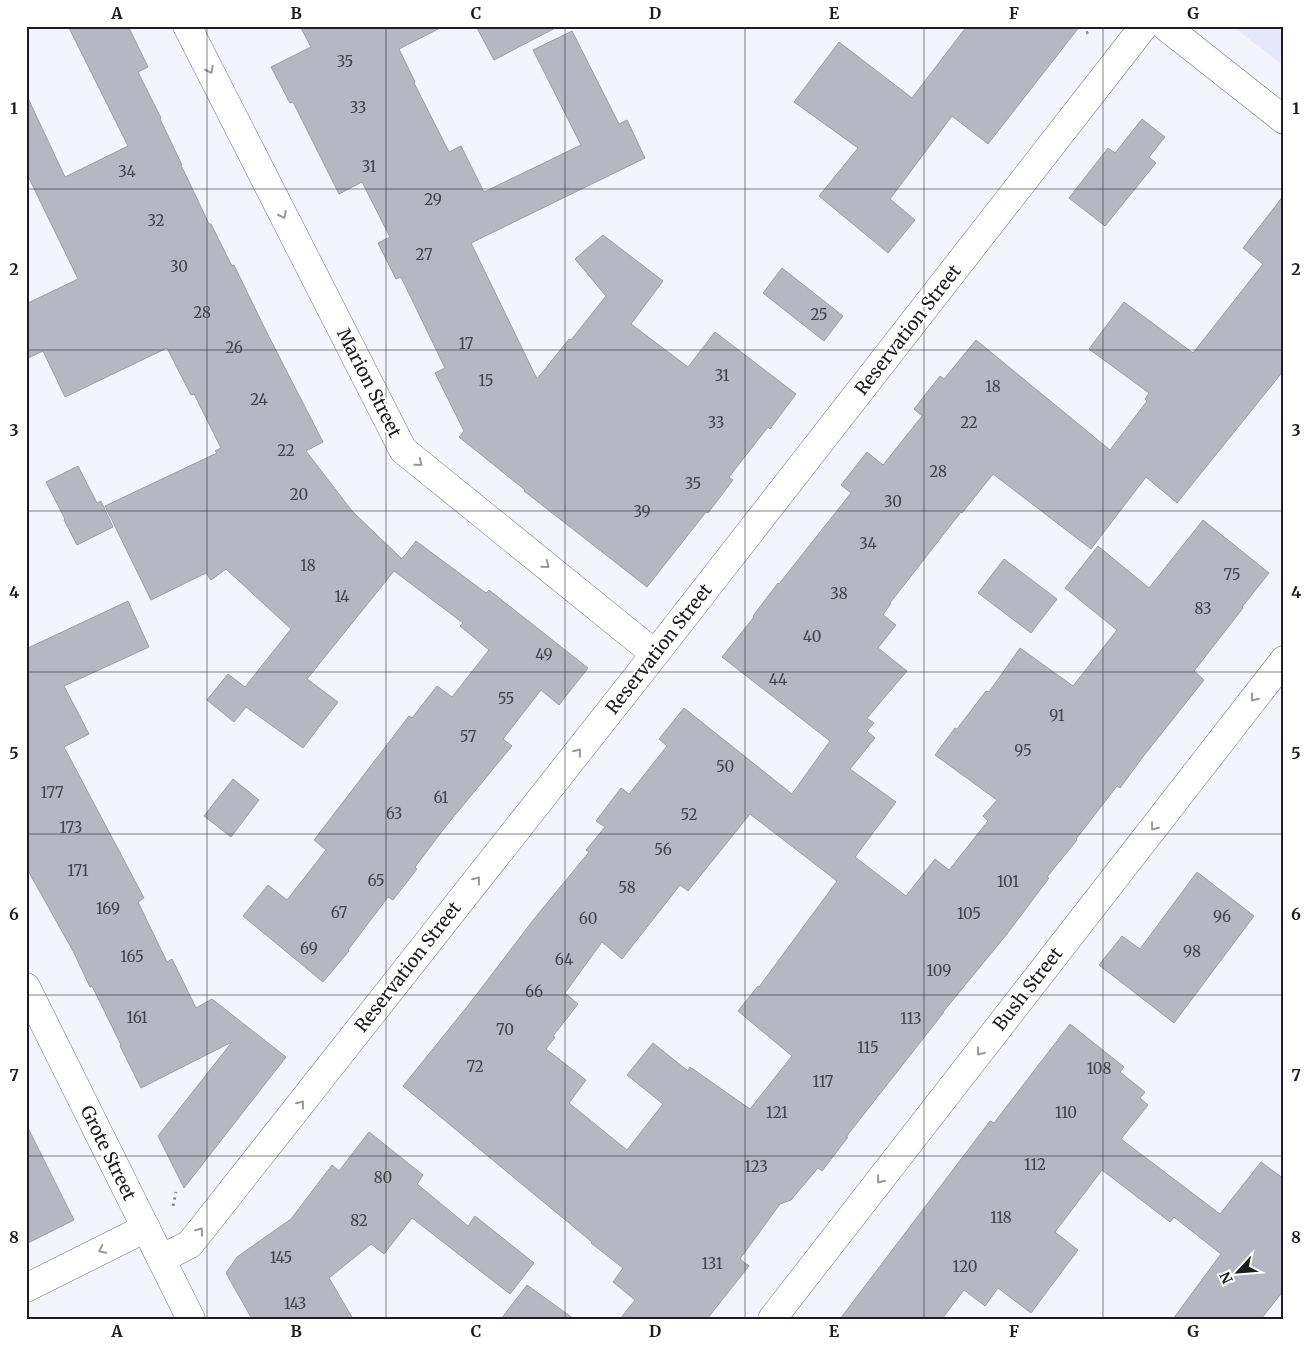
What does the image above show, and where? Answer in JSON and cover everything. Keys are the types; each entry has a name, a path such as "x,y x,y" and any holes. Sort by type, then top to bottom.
{"street":[{"name":"Marion Street","path":"188,26 403,450 655,654"},
{"name":"Reservation Street","path":"161,1259 190,1244 655,654 1144,26"},
{"path":"1165,26 1284,120"},
{"name":"Bush Street","path":"772,1319 1284,660"},
{"name":"Grote Street","path":"26,988 191,1319"},
{"path":"26,1288 146,1228"}],"path":[{"path":"1086,33 1091,31"},
{"path":"173,1206 176,1192"}],"shaded area":[{"path":"1232,26 1284,26 1284,66"}],"building":[{"path":"68,26 128,26 148,67 138,72 161,118 181,165 209,224 211,224 232,266 234,265 323,442 306,451 352,511 402,559 416,541 486,593 489,590 588,668 559,705 541,690 503,739 512,746 446,826 393,900 388,897 349,951 323,982 243,916 268,885 287,900 326,850 314,840 409,716 412,718 437,686 452,697 489,650 460,626 463,623 394,571 307,679 338,702 303,748 246,707 234,722 207,700 228,674 245,687 291,629 226,569 211,580 206,573 151,600 105,506 217,453 215,451 221,448 194,394 191,395 167,348 65,397 43,351 26,359 26,304 78,279 26,172 26,94 65,177 128,146"},
{"path":"300,26 444,26 399,49 449,152 461,146 484,192 581,145 533,50 572,31 619,124 627,120 645,158 471,243 537,379 606,296 575,259 603,235 663,281 631,324 688,367 715,332 796,394 770,429 768,427 729,477 733,480 708,513 706,512 647,587 524,491 459,437 464,431 435,373 445,368 401,277 396,279 378,243 390,237 362,182 339,194 293,102 290,103 271,67 311,47"},
{"path":"476,26 559,26 494,60"},
{"path":"967,26 1080,26 988,144 952,116 890,199 915,220 888,253 819,196 858,148 794,102 839,42 912,98"},
{"path":"1142,119 1165,137 1149,157 1156,163 1105,226 1069,198 1108,148 1115,153"},
{"path":"1284,195 1284,370 1177,503 1146,477 1091,549 993,474 890,603 883,615 896,625 878,648 907,671 867,718 874,723 867,731 875,738 850,769 896,802 855,857 906,896 935,859 949,870 988,821 983,816 997,800 935,755 986,691 989,692 1020,648 1073,686 1117,630 1065,588 1098,546 1149,588 1203,520 1269,573 1194,671 1204,680 1120,788 1117,786 1047,877 1049,878 1007,934 943,1012 822,1171 818,1168 791,1200 780,1204 740,1259 749,1266 707,1319 620,1319 635,1300 613,1282 623,1268 403,1086 589,852 586,850 605,827 596,821 621,788 629,794 667,746 659,739 684,708 792,794 830,741 722,657 778,583 851,493 841,485 867,452 883,465 922,416 914,409 940,376 944,379 976,340 1110,450 1147,401 1145,399 1149,393 1089,349 1124,302 1193,353 1263,264 1243,248","holes":["750,814 837,881 759,987 738,1011 792,1056 750,1109 690,1067 688,1071 653,1043 627,1075 663,1104 627,1150 569,1103 586,1080 546,1049 555,1037 553,1036 578,1004 565,993 602,942 622,959 680,885 688,891"]},
{"path":"782,268 843,316 824,341 763,293"},
{"path":"78,466 97,503 101,501 113,527 77,545 46,482"},
{"path":"1004,559 1057,599 1031,633 978,593"},
{"path":"128,601 149,647 64,686 89,734 64,747 144,898 138,902 167,962 172,959 196,1008 212,999 286,1057 184,1188 158,1136 232,1042 141,1088 92,986 90,987 73,951 26,867 26,649"},
{"path":"233,779 259,800 231,837 204,816"},
{"path":"1197,872 1254,916 1174,1023 1099,965 1122,936 1140,949"},
{"path":"1070,1024 1124,1067 1120,1072 1145,1092 1140,1098 1148,1105 1121,1139 1220,1214 1261,1162 1284,1179 1284,1290 1261,1319 1173,1319 1221,1254 1174,1217 1170,1222 1102,1170 1055,1232 1078,1250 1031,1313 998,1288 985,1306 964,1290 942,1319 840,1319 990,1121 994,1123"},
{"path":"26,1124 74,1220 26,1244"},
{"path":"369,1132 423,1175 417,1184 468,1226 475,1216 534,1263 510,1294 412,1218 384,1254 371,1244 329,1278 353,1319 252,1319 226,1273 237,1257 291,1219 332,1165 339,1171"},
{"path":"527,1285 574,1319 501,1319"}]}
